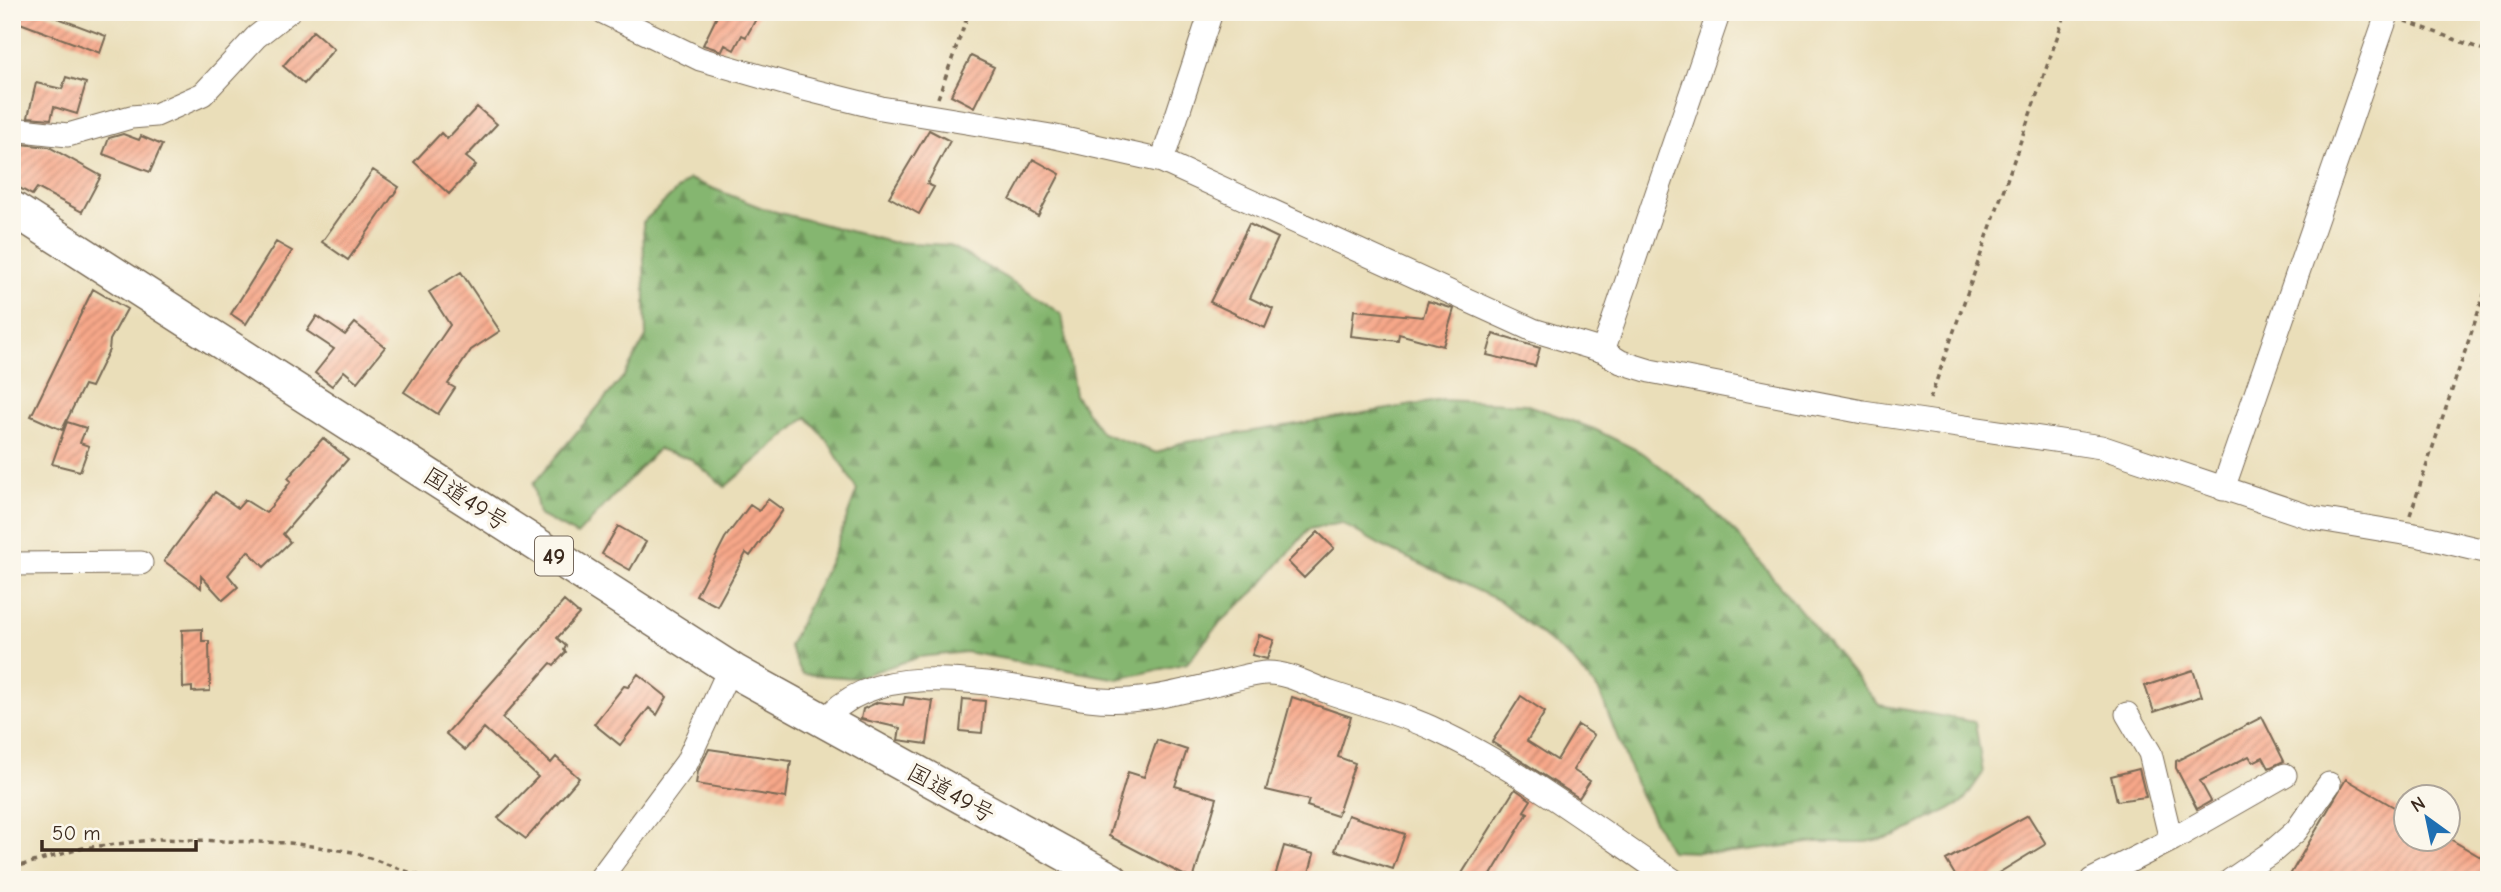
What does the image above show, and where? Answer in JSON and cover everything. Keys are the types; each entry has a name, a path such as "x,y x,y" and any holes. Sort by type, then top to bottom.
{"highway":[{"name":"国道49号","path":"12,208 734,671 1112,880"}],"street":[{"path":"12,129 68,135 131,117 156,115 204,94 256,37 288,12"},
{"path":"603,12 700,59 842,99 1051,136 1163,161 1533,330 1603,351 1621,362 1650,371 1923,421 2101,447 2313,518 2404,533 2489,552"},
{"path":"1163,161 1211,12"},
{"path":"1603,351 1719,12"},
{"path":"2222,489 2387,13"},
{"path":"12,564 141,563"},
{"path":"598,880 687,762 723,683 734,671"},
{"path":"824,723 839,704 876,688 905,682 999,684 1107,702 1147,699 1252,675 1284,675 1417,721 1455,740 1539,790 1672,880"},
{"path":"2127,714 2150,753 2171,841"},
{"path":"2092,880 2171,841 2285,775"},
{"path":"2231,880 2272,852 2295,831 2329,784"}],"path":[{"path":"932,116 969,12"},
{"path":"1923,421 2066,12"},
{"path":"2387,13 2489,52"},
{"path":"2404,533 2489,280"},
{"path":"12,868 83,848 159,839 290,843 353,852 431,880"}],"green space":[{"path":"689,179 765,209 891,242 949,245 1025,289 1062,315 1075,395 1102,433 1157,453 1180,443 1443,400 1525,404 1594,429 1643,453 1691,490 1737,534 1879,705 1975,722 1983,773 1962,803 1896,836 1866,842 1816,842 1733,853 1670,851 1640,794 1599,691 1572,660 1500,601 1382,546 1341,523 1309,529 1260,586 1218,625 1187,663 1118,679 966,652 919,657 855,678 802,674 789,646 832,557 857,490 829,443 807,417 725,487 691,459 658,449 577,535 539,515 533,484 624,376 646,337 643,222"}],"building":[{"path":"12,12 42,12 106,36 100,53 12,20"},
{"path":"719,12 760,12 746,37 742,35 734,50 725,45 722,51 703,45"},
{"path":"313,31 334,49 304,84 283,66"},
{"path":"971,56 994,67 974,107 951,95"},
{"path":"66,77 86,83 77,114 54,107 51,119 28,117 36,83 62,89"},
{"path":"477,107 497,124 466,157 476,165 449,194 414,162 441,133 447,139"},
{"path":"929,130 950,141 927,184 934,187 919,214 889,197"},
{"path":"123,134 139,140 141,136 162,145 150,172 103,154 109,138"},
{"path":"12,143 49,147 101,176 82,212 37,188 32,195 12,184"},
{"path":"1033,159 1060,174 1038,216 1010,200"},
{"path":"373,170 399,187 348,260 322,242"},
{"path":"1249,224 1278,238 1250,298 1273,309 1265,328 1210,302"},
{"path":"276,242 292,251 246,324 231,314"},
{"path":"461,272 500,331 471,350 448,384 455,388 438,414 404,392 450,325 429,292"},
{"path":"93,289 127,309 110,340 109,350 91,387 84,385 62,430 31,416"},
{"path":"1428,301 1454,309 1443,346 1399,334 1398,341 1351,336 1354,310 1423,317"},
{"path":"317,316 345,335 355,323 385,347 357,382 344,371 332,386 315,373 334,349 307,331"},
{"path":"1493,334 1540,348 1535,366 1487,355"},
{"path":"67,422 86,428 80,443 89,446 80,471 52,464"},
{"path":"323,438 348,459 283,534 290,542 264,567 248,551 228,575 238,587 223,600 201,576 201,588 164,561 215,492 238,508 245,500 266,513 291,481 288,478"},
{"path":"768,499 783,510 750,556 746,553 717,606 696,595 725,538 750,505 759,511"},
{"path":"618,526 646,542 630,570 602,554"},
{"path":"1318,532 1334,548 1304,578 1288,562"},
{"path":"564,601 579,614 557,638 566,646 566,652 554,665 551,663 502,718 551,763 556,757 579,778 526,839 498,818 538,777 484,728 465,750 446,734"},
{"path":"202,629 202,641 209,641 210,691 192,692 192,687 183,688 182,630"},
{"path":"1259,635 1274,640 1267,659 1252,655"},
{"path":"2193,670 2202,696 2154,712 2145,686"},
{"path":"638,674 667,697 657,715 649,708 620,745 594,724 624,686 628,687"},
{"path":"1521,696 1545,712 1527,741 1557,760 1578,725 1594,735 1573,770 1590,781 1579,798 1492,742"},
{"path":"905,697 933,701 927,744 898,740 900,728 861,719 863,709 878,702 903,705"},
{"path":"1292,697 1351,717 1338,757 1355,763 1337,816 1307,806 1309,800 1266,790"},
{"path":"963,699 985,701 982,733 960,731"},
{"path":"2262,717 2284,761 2269,768 2263,757 2253,762 2249,756 2200,781 2211,801 2197,809 2176,768 2176,761"},
{"path":"1157,740 1187,750 1175,786 1217,798 1193,880 1109,836 1128,772 1144,777"},
{"path":"709,749 791,761 786,798 696,784 698,771"},
{"path":"2139,769 2146,797 2117,801 2111,776"},
{"path":"2346,779 2392,806 2392,854 2462,854 2462,846 2489,862 2489,880 2287,880"},
{"path":"1515,789 1531,800 1524,811 1528,813 1488,880 1470,880 1461,875"},
{"path":"1348,815 1405,834 1393,869 1335,850"},
{"path":"2028,815 2046,844 1987,880 1958,880 1946,860"},
{"path":"1284,846 1314,854 1307,880 1274,880"}]}
